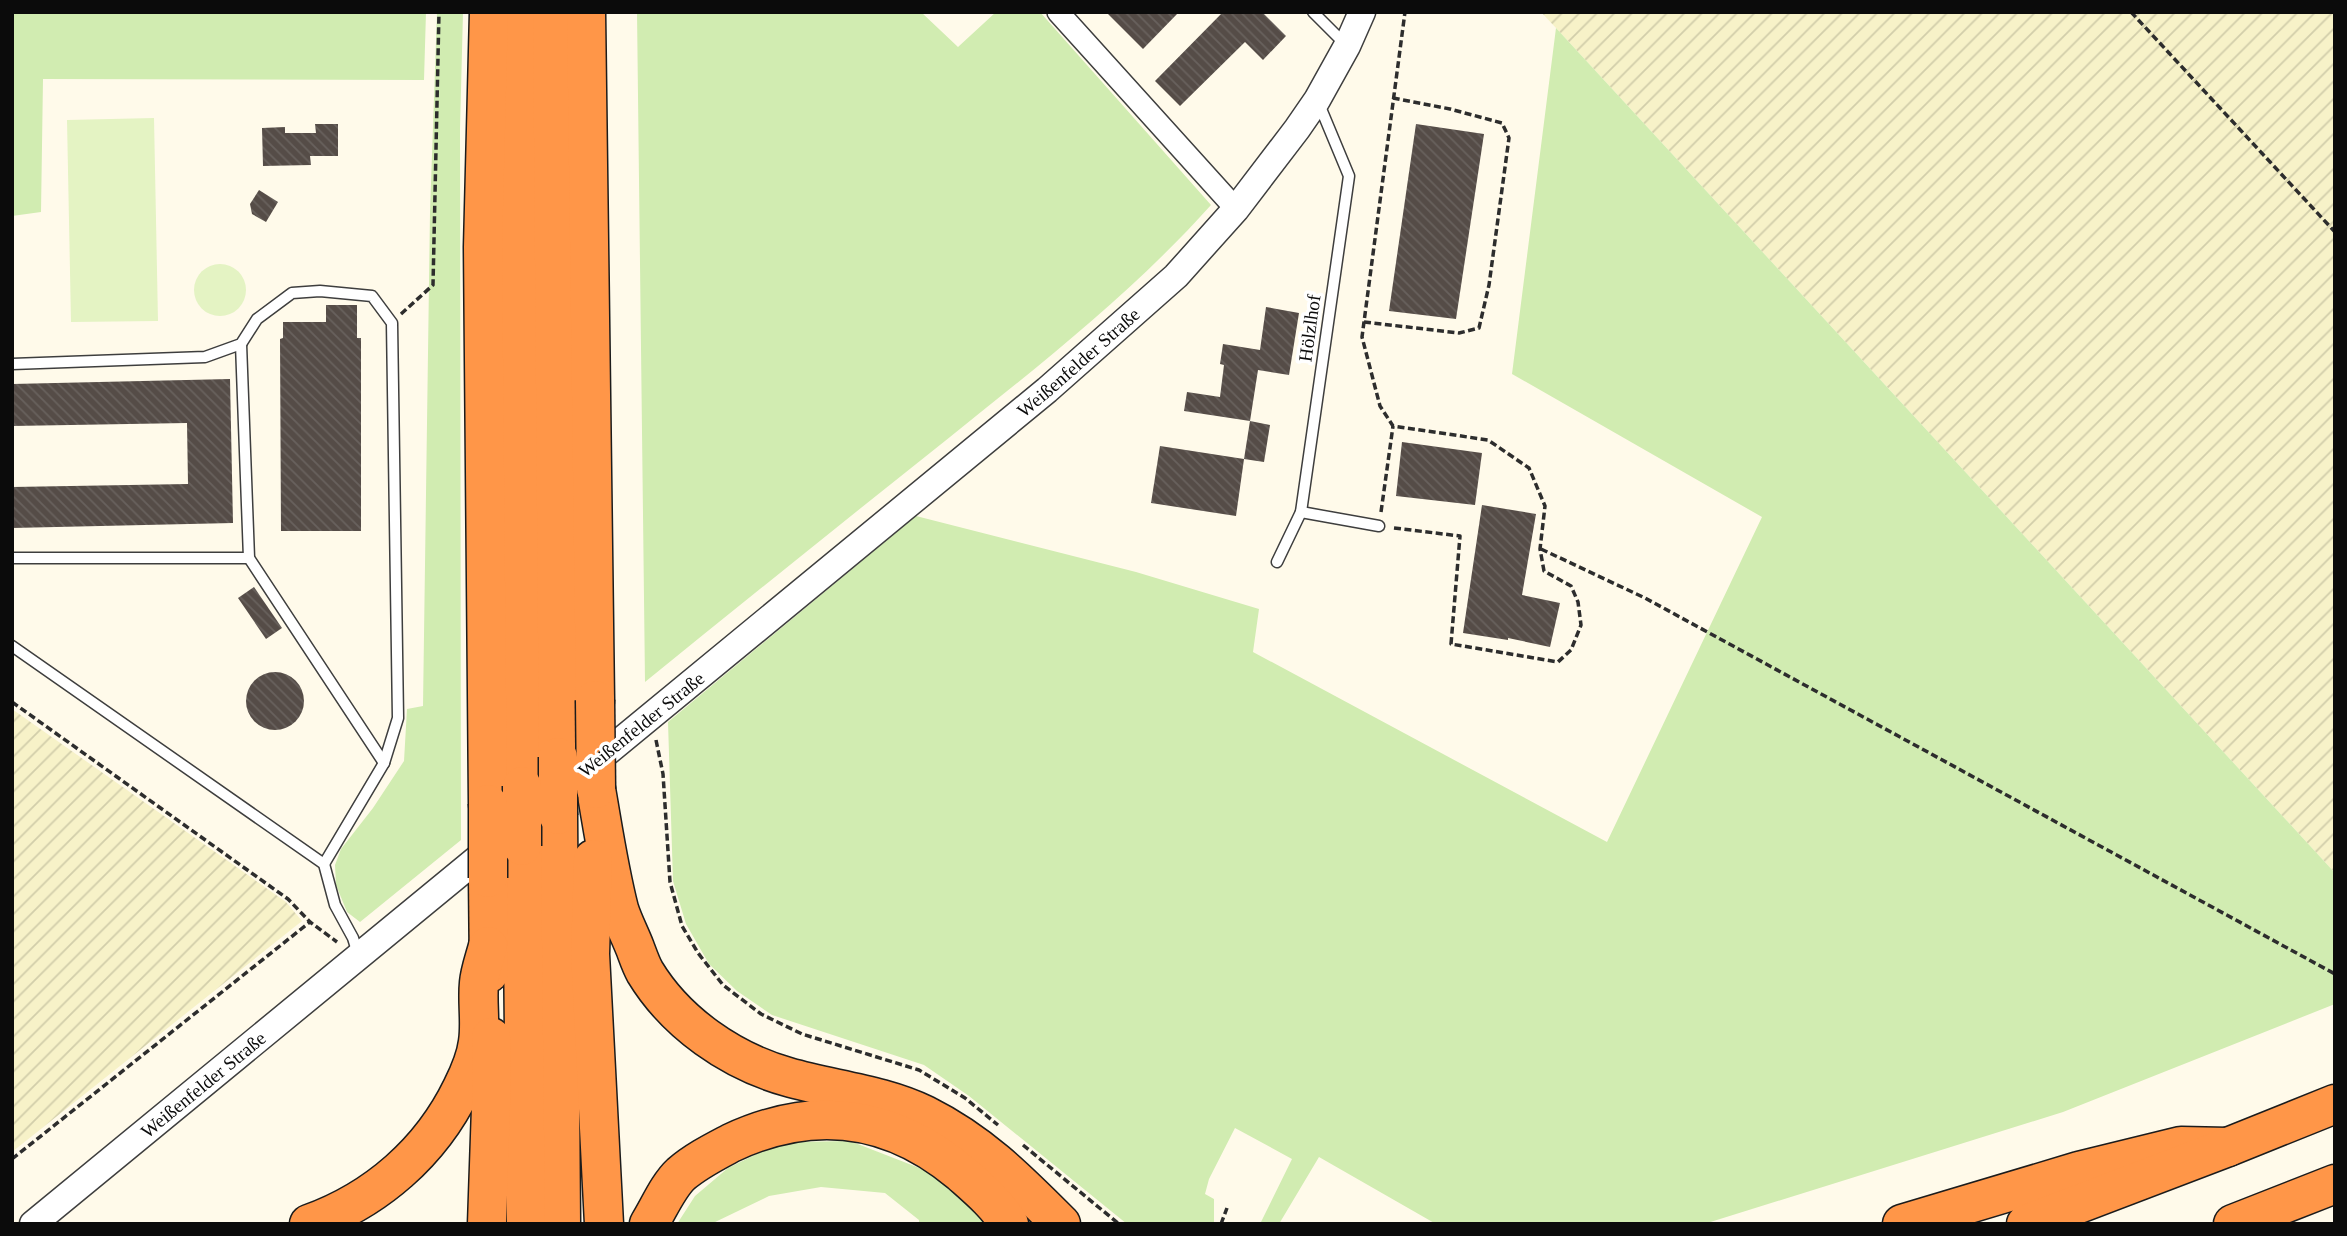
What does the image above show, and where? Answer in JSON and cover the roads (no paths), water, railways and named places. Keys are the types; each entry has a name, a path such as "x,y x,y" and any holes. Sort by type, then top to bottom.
{"highway":[{"path":"487,1224 492,1078 488,946 483,247 489,12"},
{"path":"518,12 526,1224"},
{"path":"552,12 561,1224"},
{"path":"586,12 596,789 590,954 604,1224"},
{"path":"585,78 603,29 603,12"},
{"path":"596,789 620,911 640,960 645,972 666,1000 695,1029 722,1048 756,1066 787,1077 885,1100 924,1115 973,1142 1010,1173 1061,1224"},
{"path":"309,1224 348,1207 377,1189 421,1151 442,1126 468,1076 478,1043 479,982 488,946"},
{"path":"2026,1224 2335,1104"},
{"path":"649,1224 679,1176 708,1155 751,1134 805,1120 848,1120 883,1128 918,1144 948,1162 988,1196 1009,1224"},
{"path":"1902,1224 2079,1171 2168,1149 2181,1146 2228,1147"},
{"path":"2233,1224 2335,1184"}],"street":[{"path":"1058,12 1236,209"},
{"name":"Weißenfelder Straße","path":"33,1224 887,522 1149,301 1236,209 1317,100 1347,46 1362,12"}],"lane":[{"path":"1313,12 1347,46"},
{"name":"Hölzlhof","path":"1277,562 1301,512 1349,176 1317,100"},
{"path":"324,864 384,763 398,718 392,323 372,296 320,291 292,293 257,319 241,344 249,558 384,763"},
{"path":"12,364 205,357 241,344"},
{"path":"1301,512 1379,526"},
{"path":"12,558 249,558"},
{"path":"12,646 324,864 335,905 353,938 359,957"}]}
